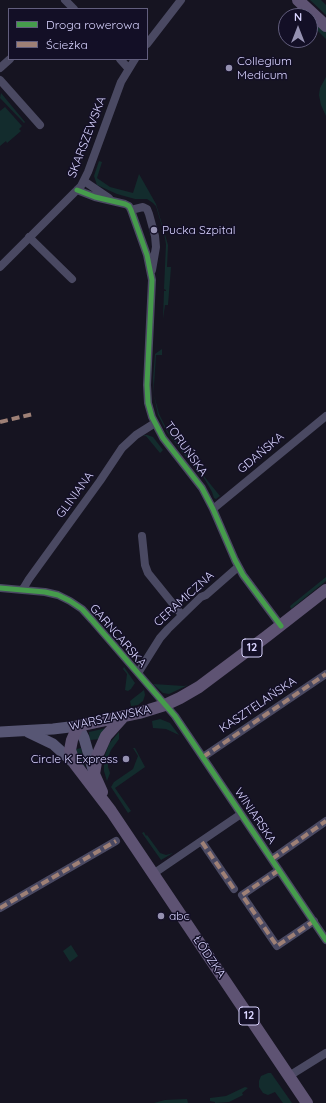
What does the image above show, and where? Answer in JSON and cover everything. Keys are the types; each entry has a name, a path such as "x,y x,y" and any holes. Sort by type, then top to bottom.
{"main road":[{"path":"298,0 326,26"},
{"name":"WARSZAWSKA","path":"78,726 165,705 180,698 194,690 281,626 326,590"},
{"path":"94,774 97,756 102,743 111,729 124,716"},
{"name":"12","path":"75,764 71,755 71,745 78,726"},
{"name":"ŁÓDZKA","path":"75,764 111,811 307,1103"},
{"name":"ŁÓDZKA","path":"94,774 111,811"}],"street":[{"path":"148,43 181,0"},
{"path":"0,68 9,60"},
{"path":"121,60 128,68"},
{"name":"SKARSZEWSKA","path":"0,267 77,190 84,181 91,166 118,90 128,68 134,60"},
{"path":"0,80 40,125"},
{"path":"84,181 111,200"},
{"path":"77,190 95,197 125,204 129,206 131,210"},
{"name":"TORUŃSKA","path":"151,274 155,258 155,236 147,209 143,207 131,210 147,255 151,274 152,288 147,385 150,410 155,424 163,438 202,488 238,567 281,626"},
{"path":"142,240 149,240 155,236"},
{"path":"29,237 72,278"},
{"name":"GDAŃSKA","path":"212,509 326,416"},
{"name":"GLINIANA","path":"24,589 29,579 96,487 122,448 136,435 155,424"},
{"path":"142,536 145,564 151,579 182,615"},
{"name":"CERAMICZNA","path":"138,673 160,638 182,615 238,567"},
{"name":"GARNCARSKA","path":"0,588 24,589 58,595 82,609 165,705"},
{"name":"KASZTELAŃSKA","path":"203,757 326,674"},
{"name":"WINIARSKA","path":"165,705 203,757 326,940"},
{"path":"78,726 84,738 94,774"},
{"name":"WARSZAWSKA","path":"0,732 78,726"},
{"path":"24,730 53,744 75,764"},
{"path":"153,874 241,814"},
{"path":"272,859 326,821"},
{"path":"0,908 116,841"},
{"path":"202,842 234,890"},
{"path":"279,870 242,895 277,946 314,922"},
{"path":"289,1076 326,1053"}],"green space":[{"path":"310,0 321,0 326,5 326,15"},
{"path":"318,24 326,32 326,39 318,31"},
{"path":"326,77 326,116 321,105 319,95 320,88"},
{"path":"1,93 25,122 24,123 0,98"},
{"path":"5,107 22,126 19,129 21,131 7,143 6,141 0,146 0,111"},
{"path":"99,161 102,162 97,178 110,187 133,193 139,174 156,204 168,245 167,267 171,267 168,305 165,305 163,319 164,291 166,291 164,289 166,244 156,206 147,199 135,199 117,194 97,185 94,176"},
{"path":"162,349 162,355 156,355 154,395 153,378 155,354"},
{"path":"154,395 159,414 168,432 220,496 216,499 214,498 204,478 167,432 158,415"},
{"path":"142,435 153,437 163,450 160,453 146,436"},
{"path":"326,577 326,581 291,609 290,606"},
{"path":"124,667 135,683 128,691 125,690 127,674 123,669"},
{"path":"153,684 188,685 169,694 163,693"},
{"path":"144,690 145,695 143,701 138,705 131,706 130,701"},
{"path":"160,719 170,723 179,735 166,729 153,728 152,721"},
{"path":"107,728 100,739 90,740 89,732"},
{"path":"119,732 119,739 108,757 108,767 110,773 107,781 104,771 104,758 109,744"},
{"path":"81,748 86,772 73,750"},
{"path":"133,748 135,748 145,767 115,788 131,811 128,813 111,787 114,782 133,769 138,756"},
{"path":"144,832 160,853 166,855 173,853 161,860 142,833"},
{"path":"71,945 78,956 70,962 63,951"},
{"path":"271,1073 292,1103 283,1103 275,1092 268,1095 263,1093 259,1087 259,1081 261,1076"},
{"path":"245,1087 248,1088 242,1093 243,1095 229,1102 215,1103 210,1101 210,1098 226,1096"},
{"path":"187,1099 188,1103 154,1103 165,1100"}],"marked path":[{"path":"0,422 33,414"},
{"path":"203,757 326,674"},
{"path":"272,859 326,821"},
{"path":"0,908 116,841"},
{"path":"202,842 234,889"},
{"path":"279,870 242,895 277,946 314,921"}],"cycle path":[{"path":"77,190 95,197 125,204 129,206 131,210 147,255 152,280 147,385 148,403 152,417 163,438 202,488 243,575 281,626"},
{"path":"0,588 45,592 58,595 82,609 175,716 326,940"}],"place":[{"name":"Collegium Medicum","path":"229,68"},
{"name":"Pucka Szpital","path":"154,230"},
{"name":"Circle K Express","path":"126,759"},
{"name":"abc","path":"161,916"}]}
